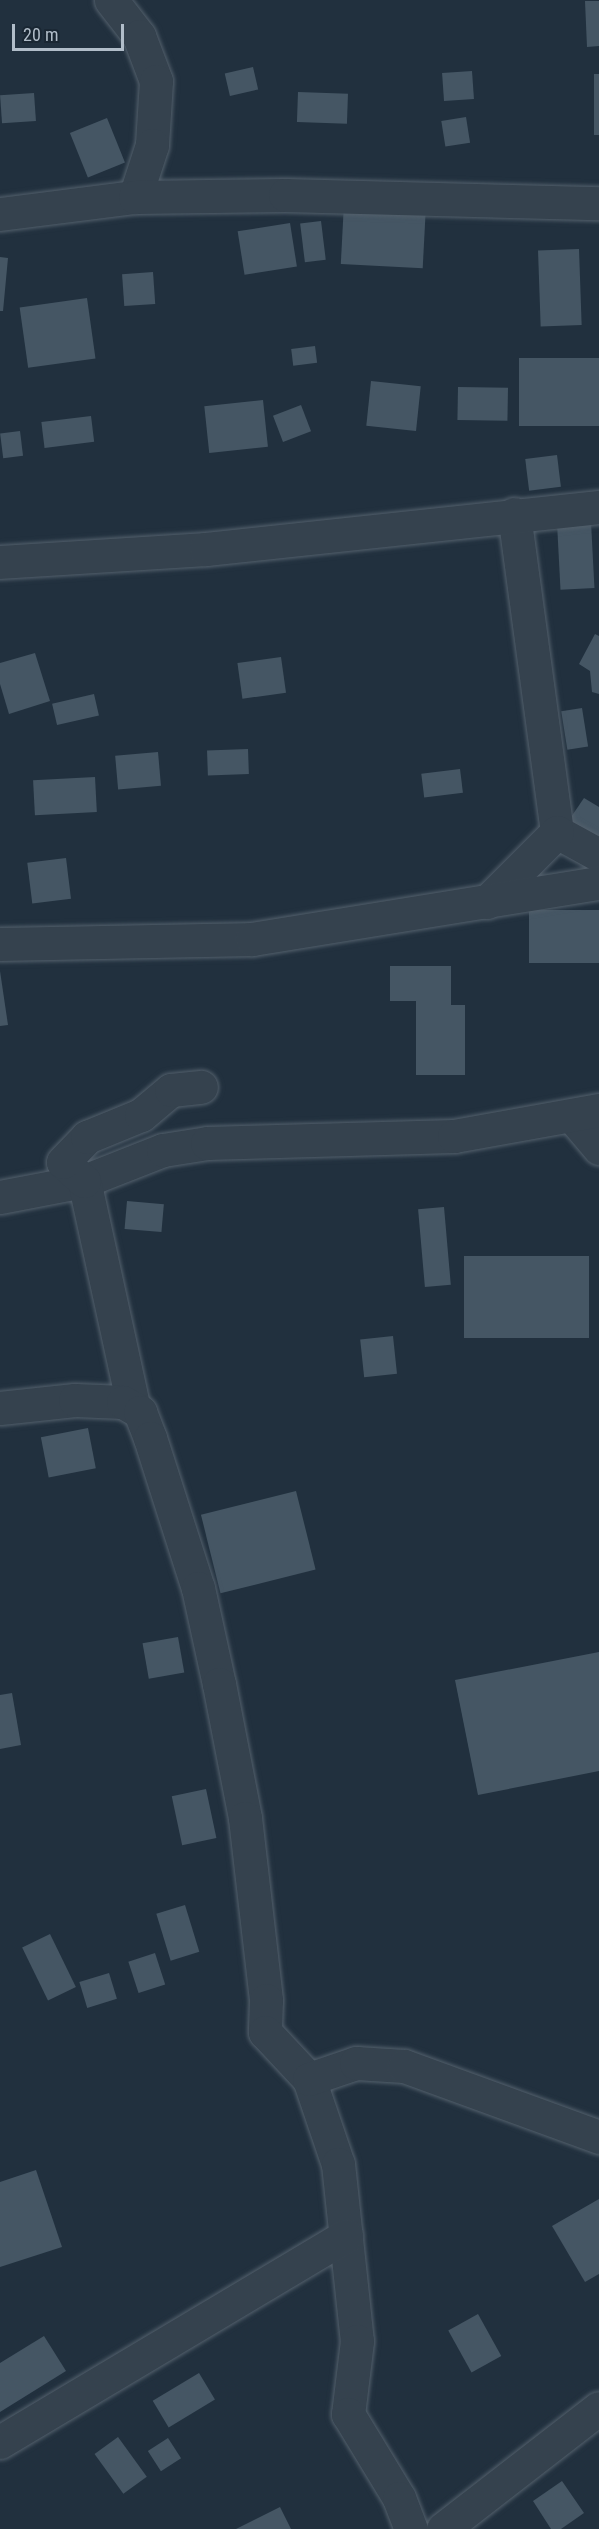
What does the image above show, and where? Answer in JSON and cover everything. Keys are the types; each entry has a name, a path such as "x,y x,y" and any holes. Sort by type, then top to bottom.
{"street":[{"path":"111,0 139,36 156,81 152,145 135,197"},
{"path":"0,214 135,197 285,195 599,203"},
{"path":"0,562 206,549 514,514 599,507"},
{"path":"514,514 557,832"},
{"path":"557,832 599,855"},
{"path":"487,902 557,832"},
{"path":"0,944 252,939 599,883"},
{"path":"133,1405 84,1181 63,1162 87,1137 141,1115 171,1090 201,1088"},
{"path":"0,1197 84,1181 163,1150 207,1143 454,1136 585,1113 599,1148"},
{"path":"0,1408 75,1400 113,1400 133,1405 140,1412 170,1497 198,1588 219,1684 245,1818 266,2000 265,2032 309,2079 338,2164 357,2341 348,2414 399,2498 411,2529"},
{"path":"309,2079 356,2063 405,2066 599,2137"},
{"path":"0,2442 346,2236"},
{"path":"443,2529 599,2408"}],"building":[{"path":"585,1 599,1 599,46 587,47"},
{"path":"253,67 258,89 230,96 225,74"},
{"path":"472,71 474,99 444,101 442,73"},
{"path":"594,74 599,74 599,135 594,135"},
{"path":"298,92 348,94 347,124 297,122"},
{"path":"34,93 36,121 2,123 0,95"},
{"path":"466,117 470,143 445,147 441,121"},
{"path":"107,118 125,163 88,177 70,133"},
{"path":"344,203 426,207 423,268 341,264"},
{"path":"321,221 326,260 305,262 300,224"},
{"path":"290,223 297,266 245,275 238,231"},
{"path":"579,249 582,325 541,326 538,250"},
{"path":"0,257 8,258 3,311 0,311"},
{"path":"153,272 155,304 124,306 122,274"},
{"path":"87,298 95,358 28,368 20,307"},
{"path":"315,346 317,363 293,366 291,349"},
{"path":"519,358 599,358 599,426 519,426"},
{"path":"371,381 421,386 416,431 366,426"},
{"path":"458,387 508,388 507,421 457,420"},
{"path":"263,400 268,447 209,453 204,406"},
{"path":"301,405 311,431 283,442 273,416"},
{"path":"91,416 94,442 45,448 41,422"},
{"path":"20,431 23,456 3,458 0,433"},
{"path":"557,455 561,487 529,491 525,459"},
{"path":"591,522 594,588 561,590 557,524"},
{"path":"595,634 599,636 599,694 592,692 590,671 579,664"},
{"path":"35,653 50,701 9,714 0,684 0,663"},
{"path":"281,657 286,693 242,699 237,663"},
{"path":"94,694 99,715 57,725 52,704"},
{"path":"582,708 588,747 567,750 561,711"},
{"path":"248,749 249,774 208,775 207,750"},
{"path":"158,752 161,786 118,790 115,756"},
{"path":"460,769 463,793 424,798 421,774"},
{"path":"95,777 97,812 35,815 33,780"},
{"path":"584,798 599,807 599,841 569,820"},
{"path":"66,858 71,899 32,903 27,863"},
{"path":"529,910 599,910 599,963 529,963"},
{"path":"390,966 451,966 451,1005 465,1005 465,1075 416,1075 416,1001 390,1001"},
{"path":"0,971 8,1025 0,1026"},
{"path":"127,1201 164,1204 161,1232 125,1229"},
{"path":"444,1207 451,1285 425,1287 418,1209"},
{"path":"464,1256 589,1256 589,1338 464,1338"},
{"path":"393,1336 397,1374 364,1377 360,1339"},
{"path":"88,1428 96,1468 49,1477 41,1437"},
{"path":"296,1491 316,1570 221,1593 201,1515"},
{"path":"178,1637 184,1672 149,1679 143,1643"},
{"path":"599,1652 599,1771 478,1795 455,1680"},
{"path":"12,1693 21,1745 0,1749 0,1695"},
{"path":"206,1789 216,1838 182,1845 172,1796"},
{"path":"185,1905 199,1952 171,1961 156,1914"},
{"path":"50,1934 76,1987 48,2001 22,1948"},
{"path":"155,1953 165,1984 139,1993 128,1962"},
{"path":"109,1973 117,1999 87,2008 79,1982"},
{"path":"36,2170 62,2247 0,2267 0,2182"},
{"path":"599,2199 599,2274 585,2282 552,2226"},
{"path":"478,2314 501,2356 472,2372 448,2330"},
{"path":"44,2336 66,2371 0,2412 0,2363"},
{"path":"199,2373 215,2400 169,2427 153,2401"},
{"path":"118,2437 147,2477 123,2494 95,2454"},
{"path":"168,2438 181,2458 161,2471 148,2451"},
{"path":"562,2481 584,2513 561,2529 551,2529 533,2501"},
{"path":"280,2507 291,2529 236,2529"}]}
